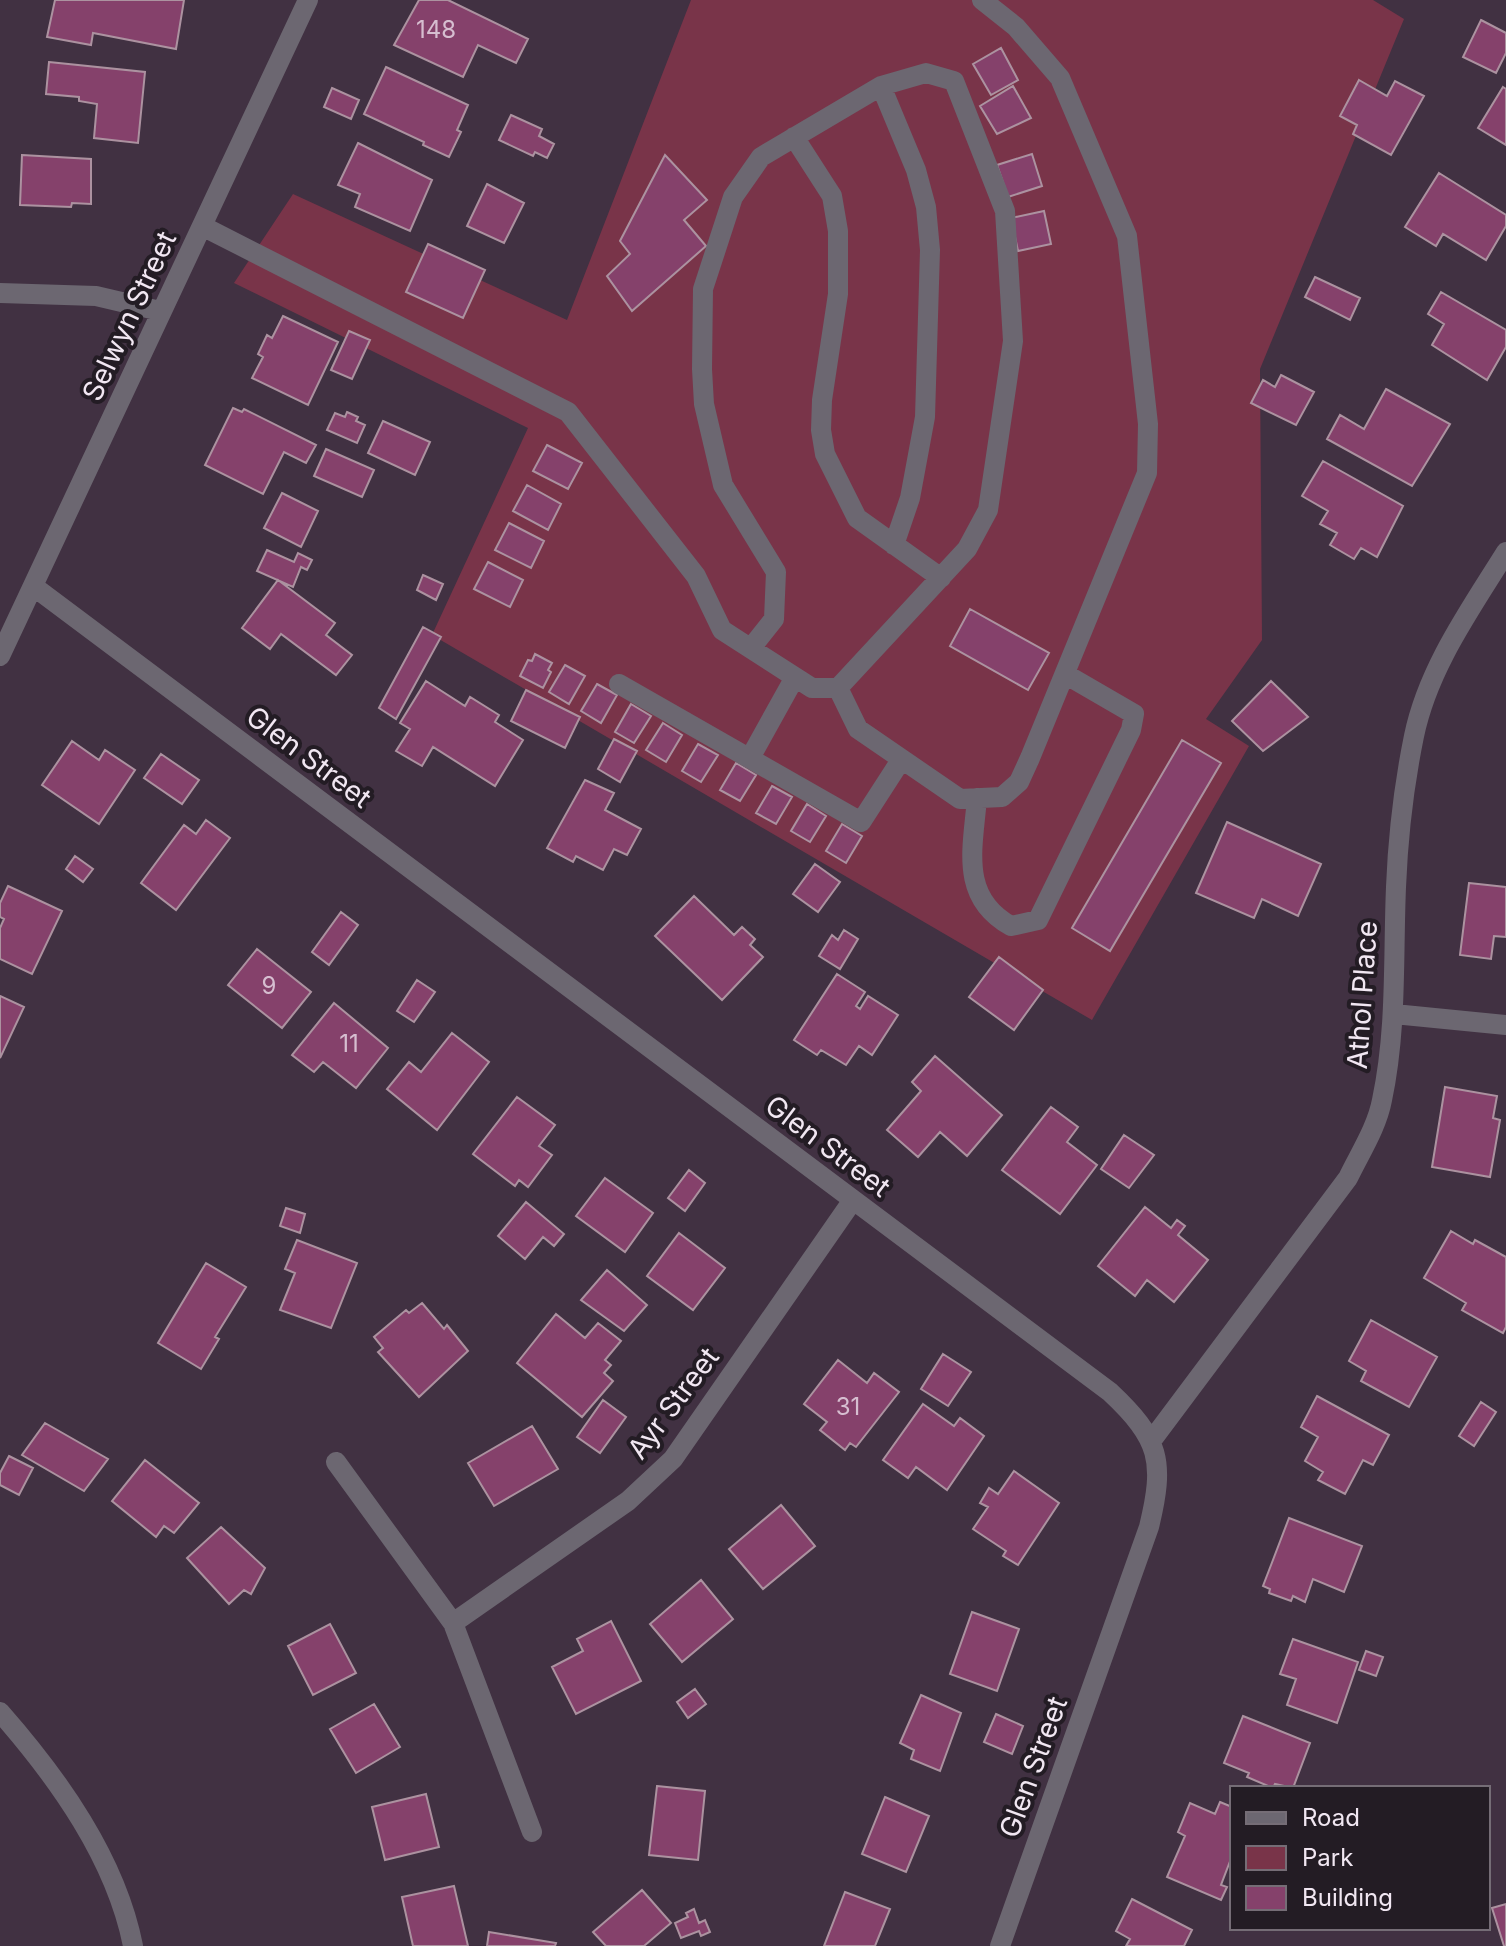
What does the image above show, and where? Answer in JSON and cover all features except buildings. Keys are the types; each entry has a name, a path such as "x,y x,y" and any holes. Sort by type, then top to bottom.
{"street":[{"name":"Selwyn Street","path":"0,656 308,0"},
{"path":"838,688 858,729 901,760 960,799 1002,797 1019,782 1147,473 1148,424 1127,236 1060,78 1016,27 982,0"},
{"path":"202,226 568,412 696,576 722,630 812,688 838,688 967,549 988,510 1013,341 1005,211 954,81 926,73 881,86 761,157 733,197 703,289 704,404 723,485 776,572 774,619 751,648"},
{"path":"881,86 916,170 926,207 930,250 925,417 910,498 894,545"},
{"path":"794,137 832,196 838,231 838,294 822,400 821,430 825,454 857,518 941,578"},
{"path":"0,293 96,296 160,311"},
{"name":"Athol Place","path":"1152,1440 1348,1178 1382,1103 1394,1014 1396,886 1405,792 1415,733 1429,685 1453,638 1506,552"},
{"name":"Glen Street","path":"33,586 1110,1392 1132,1412 1152,1440 1157,1466 1157,1494 1149,1527 1000,1946"},
{"path":"977,798 971,865 986,909 1011,926 1038,920 1131,730 1134,714 1065,674"},
{"path":"750,758 795,677"},
{"path":"619,684 861,822 901,760"},
{"path":"1394,1014 1506,1025"},
{"name":"Ayr Street","path":"453,1623 628,1501 673,1459 853,1200"},
{"path":"336,1462 453,1623 532,1832"},
{"path":"0,1712 68,1798 103,1861 129,1925 133,1946"}],"green space":[{"path":"691,0 1373,0 1404,19 1260,369 1262,640 1206,719 1249,746 1092,1020 432,635 528,428 234,283 293,194 567,320"}]}
